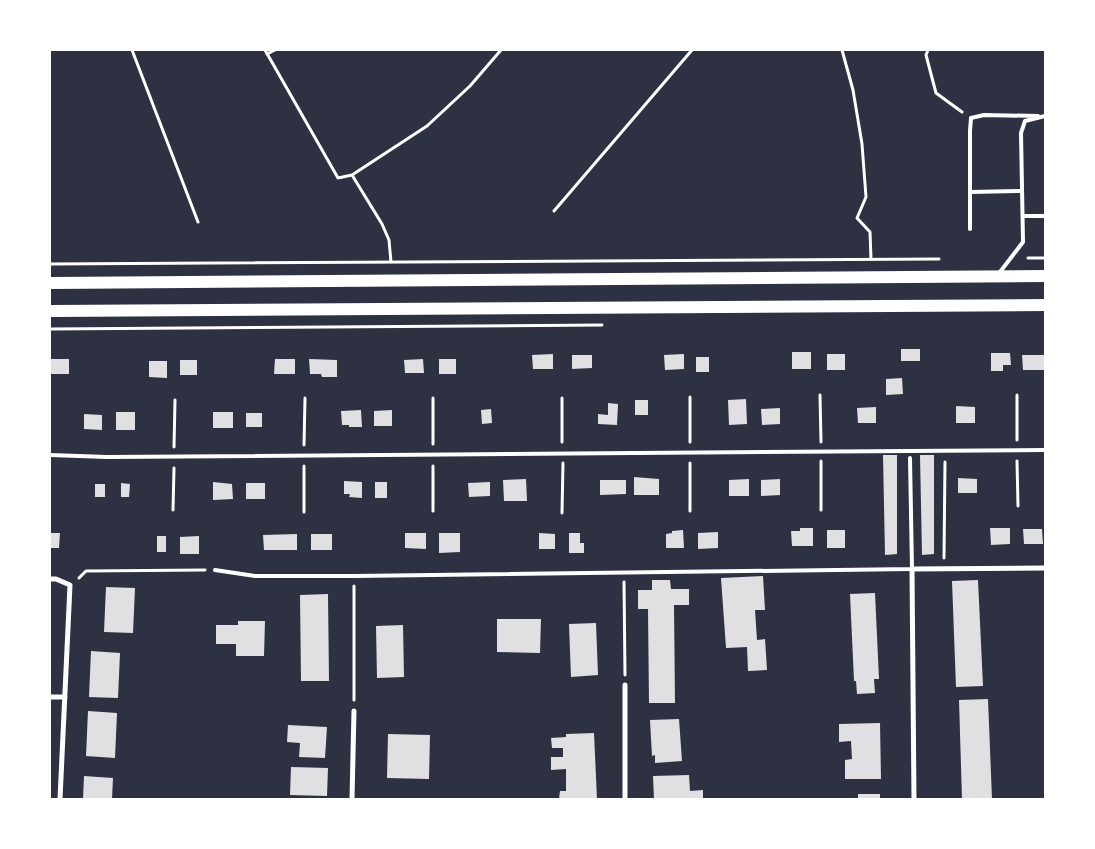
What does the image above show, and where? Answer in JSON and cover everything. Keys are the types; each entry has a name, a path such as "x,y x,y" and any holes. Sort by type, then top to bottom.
{"main road":[{"path":"50,283 1045,276"},
{"path":"50,311 1045,305"}],"street":[{"path":"914,799 912,569 1045,568"},
{"path":"50,579 70,584 60,799"},
{"path":"625,685 625,799"},
{"path":"50,697 66,697"},
{"path":"352,799 354,711"}],"lane":[{"path":"970,229 971,118 984,115 1042,116"},
{"path":"997,276 1023,242 1021,133 1026,121 1042,116"},
{"path":"970,192 1022,191"},
{"path":"1023,216 1045,216"},
{"path":"50,455 107,457 1045,450"},
{"path":"215,570 255,576 354,576 912,569 910,458"}],"path":[{"path":"132,50 198,222"},
{"path":"265,50 338,178 352,176 427,126 470,86 501,50"},
{"path":"268,54 275,50"},
{"path":"554,211 692,50"},
{"path":"842,50 853,90 862,144 866,197 857,218 870,232 871,259"},
{"path":"928,50 926,55 936,93 947,103 971,118"},
{"path":"352,176 382,224 389,240 391,262"},
{"path":"1011,259 1045,258"},
{"path":"50,264 941,259"},
{"path":"50,329 607,325"},
{"path":"944,569 945,451"},
{"path":"70,584 86,571 215,570"},
{"path":"624,574 625,685"},
{"path":"354,576 354,711"}],"building":[{"path":"901,349 920,349 920,361 901,361"},
{"path":"792,352 811,352 811,369 792,369"},
{"path":"991,353 1010,353 1011,365 1003,365 1003,371 991,371"},
{"path":"553,354 553,369 533,369 532,355"},
{"path":"684,354 684,369 665,370 664,355"},
{"path":"827,354 845,354 845,370 827,370"},
{"path":"572,355 592,355 592,368 572,369"},
{"path":"1022,355 1044,355 1044,370 1023,370"},
{"path":"696,357 709,357 709,372 696,372"},
{"path":"51,359 69,359 69,374 51,374"},
{"path":"275,359 295,359 295,374 274,374"},
{"path":"309,359 337,360 337,377 322,377 321,374 310,374"},
{"path":"423,359 424,373 405,373 404,360"},
{"path":"439,359 456,359 456,374 439,374"},
{"path":"180,360 197,360 197,375 180,375"},
{"path":"149,361 167,361 167,378 149,377"},
{"path":"902,378 903,394 886,395 886,379"},
{"path":"746,399 747,424 729,425 728,400"},
{"path":"635,400 648,400 648,415 635,415"},
{"path":"608,403 618,404 617,425 598,424 598,414 608,415"},
{"path":"956,406 975,407 975,423 956,423"},
{"path":"876,407 876,423 858,423 857,408"},
{"path":"780,408 780,424 762,425 761,409"},
{"path":"491,409 492,423 482,424 481,410"},
{"path":"361,410 362,427 342,425 341,411"},
{"path":"392,410 392,426 374,426 374,411"},
{"path":"116,412 135,412 135,430 116,430"},
{"path":"213,412 233,412 233,428 213,428"},
{"path":"246,413 262,413 262,427 246,427"},
{"path":"84,414 102,415 102,430 84,429"},
{"path":"883,455 897,455 897,554 885,555"},
{"path":"920,455 934,455 934,554 922,555"},
{"path":"634,477 659,479 659,495 634,495"},
{"path":"958,478 977,479 977,493 958,493"},
{"path":"526,479 527,501 504,501 503,480"},
{"path":"749,479 749,496 729,496 729,480"},
{"path":"780,479 780,495 761,496 761,480"},
{"path":"600,480 626,480 626,494 600,495"},
{"path":"344,481 362,482 362,498 349,497 350,494 344,494"},
{"path":"213,482 232,484 233,499 213,500"},
{"path":"375,482 387,482 387,498 375,498"},
{"path":"490,482 490,496 469,497 468,483"},
{"path":"121,483 130,484 129,497 121,497"},
{"path":"246,483 265,483 265,499 246,499"},
{"path":"95,484 105,484 105,497 95,497"},
{"path":"800,528 813,528 813,546 792,546 791,531 800,531"},
{"path":"990,528 1010,528 1010,544 991,545"},
{"path":"1023,529 1042,529 1043,544 1024,544"},
{"path":"683,530 684,548 666,548 666,534 672,533 672,531"},
{"path":"827,530 845,530 845,548 827,548"},
{"path":"718,532 718,548 698,549 698,533"},
{"path":"50,533 60,533 59,548 50,548"},
{"path":"405,533 426,533 426,549 405,548"},
{"path":"439,533 460,533 460,552 439,553"},
{"path":"539,533 555,534 555,549 539,549"},
{"path":"569,533 580,533 580,543 584,543 584,553 569,553"},
{"path":"297,534 297,550 264,550 263,535"},
{"path":"311,534 332,534 332,550 311,550"},
{"path":"157,536 166,536 166,552 157,552"},
{"path":"199,536 199,554 180,554 180,537"},
{"path":"763,576 765,610 755,610 757,640 765,639 767,670 748,671 747,647 726,648 721,578"},
{"path":"652,580 670,580 671,589 689,589 689,605 674,605 675,703 649,703 648,609 638,609 638,590 652,590"},
{"path":"978,580 983,686 956,687 952,581"},
{"path":"106,587 135,588 133,633 104,632"},
{"path":"875,593 879,679 874,679 875,693 857,694 856,681 854,681 850,594"},
{"path":"328,594 329,681 301,681 300,595"},
{"path":"497,619 541,619 540,653 497,652"},
{"path":"238,621 265,621 264,656 236,656 236,644 216,644 216,625 238,625"},
{"path":"596,623 598,675 571,677 569,624"},
{"path":"403,625 404,677 377,678 376,626"},
{"path":"91,651 120,653 118,698 89,697"},
{"path":"988,699 992,799 962,799 959,700"},
{"path":"88,711 117,713 115,758 86,756"},
{"path":"679,719 682,761 655,763 655,755 652,756 650,720"},
{"path":"880,723 881,779 845,779 845,760 852,759 851,741 839,742 839,724"},
{"path":"288,725 327,727 325,758 299,757 300,743 287,742"},
{"path":"594,733 597,799 559,799 560,791 566,791 566,769 551,770 551,757 563,757 563,748 552,748 551,738 566,737 566,734"},
{"path":"388,734 430,735 429,779 387,778"},
{"path":"291,767 328,768 327,796 290,795"},
{"path":"689,775 690,791 703,790 703,799 654,799 653,776"},
{"path":"84,776 113,778 112,799 83,799"},
{"path":"858,794 880,794 880,799 858,799"}]}
